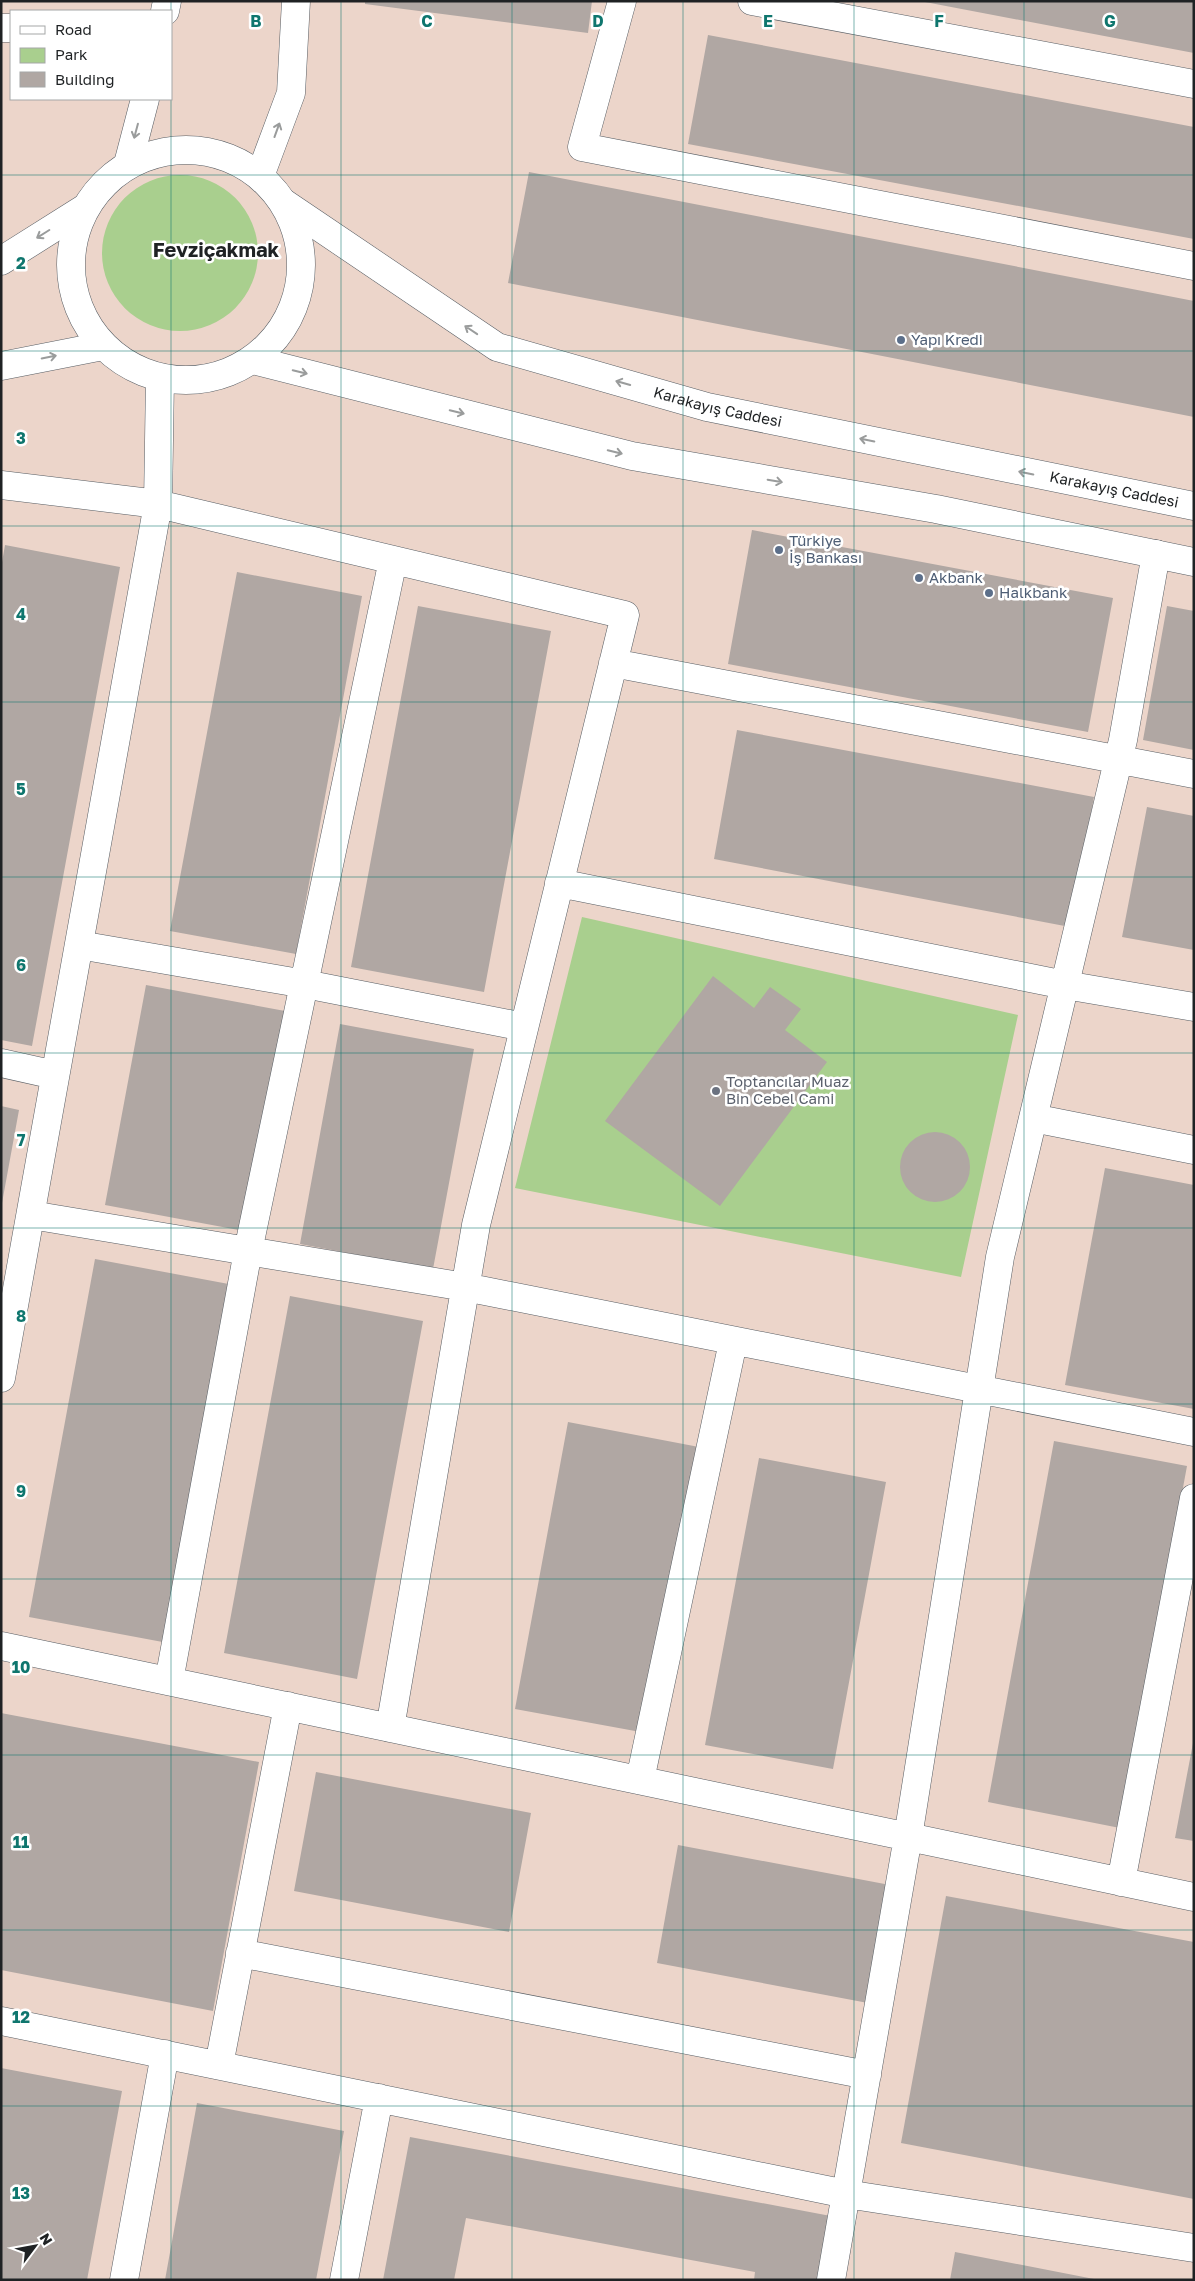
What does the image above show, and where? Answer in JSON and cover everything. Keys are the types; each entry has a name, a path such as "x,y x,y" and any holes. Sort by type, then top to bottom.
{"street":[{"path":"260,176 291,93 296,1"},
{"path":"622,1 582,147 1194,266"},
{"path":"752,1 1194,84"},
{"path":"128,164 145,100"},
{"path":"196,149 230,158 260,176 284,203 298,235 302,270 295,305 278,336 252,360 224,375 192,381 160,378 129,366 103,346 81,314 70,276 73,238 85,208 103,183 128,164 161,151 196,149"},
{"name":"Karakayış Caddesi","path":"284,203 497,347 707,407 1194,506"},
{"path":"1,261 85,208"},
{"path":"1,366 103,346"},
{"path":"252,360 632,456 936,509 1194,562"},
{"path":"1,1378 158,504 160,378"},
{"path":"1,485 158,504 625,615 476,1225 390,1728"},
{"path":"831,2280 908,1837 1000,1257 1119,759 1156,554"},
{"path":"169,1681 248,1251 393,560"},
{"path":"613,664 1194,774"},
{"path":"559,883 1065,985 1194,1007"},
{"path":"79,944 305,984 524,1028"},
{"path":"1,1063 55,1075"},
{"path":"1033,1118 1194,1150"},
{"path":"31,1215 465,1287 979,1391 1194,1432"},
{"path":"640,1780 733,1342"},
{"path":"1121,1882 1194,1498"},
{"path":"1,1646 1194,1897"},
{"path":"219,2065 288,1706"},
{"path":"240,1953 867,2075"},
{"path":"1,2021 846,2194 1194,2248"},
{"path":"124,2280 165,2054"},
{"path":"344,2280 379,2098"}],"shaded area":[{"path":"1,1 1194,1 1194,2280 1,2280"}],"green space":[{"path":"172,175 188,175 203,178 217,184 240,203 249,216 255,230 258,253 257,268 249,290 230,313 217,322 203,328 188,331 172,331 157,328 143,322 120,303 111,290 105,276 102,261 102,245 105,230 111,216 130,193 143,184 157,178"},
{"path":"582,917 1018,1015 961,1277 515,1188"}],"building":[{"path":"365,1 592,1 588,33 365,4"},
{"path":"1194,1 1194,53 925,2"},
{"path":"708,35 1194,127 1194,239 688,144"},
{"path":"529,172 1194,301 1194,417 508,283"},
{"path":"752,530 1113,598 1088,732 728,664"},
{"path":"5,545 120,567 32,1046 1,1040 1,568"},
{"path":"237,572 362,596 296,954 170,931"},
{"path":"418,606 551,631 484,992 351,967"},
{"path":"1167,606 1194,611 1194,750 1143,740"},
{"path":"737,730 1094,797 1070,927 714,859"},
{"path":"1147,807 1194,816 1194,950 1122,937"},
{"name":"Toptancılar Muaz Bin Cebel Cami","path":"713,976 754,1008 770,987 801,1009 785,1030 827,1062 720,1206 605,1121"},
{"path":"146,985 285,1011 244,1231 105,1205"},
{"path":"340,1024 474,1049 433,1269 300,1244"},
{"path":"1,1106 19,1110 2,1203 1,1203"},
{"path":"942,1132 955,1138 964,1147 968,1153 970,1167 968,1181 960,1192 949,1200 928,1202 921,1200 910,1192 902,1181 900,1160 902,1153 910,1142 921,1134"},
{"path":"1105,1168 1194,1185 1194,1409 1065,1385"},
{"path":"95,1259 234,1285 168,1643 29,1617"},
{"path":"290,1296 423,1321 357,1679 224,1653"},
{"path":"568,1422 699,1447 646,1733 515,1709"},
{"path":"1054,1441 1187,1466 1120,1828 988,1802"},
{"path":"759,1458 886,1482 833,1769 705,1745"},
{"path":"1,1713 259,1762 213,2011 1,1970"},
{"path":"1194,1743 1194,1841 1175,1838"},
{"path":"316,1772 531,1813 509,1932 294,1891"},
{"path":"678,1845 890,1885 868,2003 657,1963"},
{"path":"946,1896 1194,1942 1194,2199 901,2143"},
{"path":"1,2068 122,2091 87,2280 1,2280"},
{"path":"197,2103 344,2131 316,2280 165,2280"},
{"path":"410,2137 836,2217 825,2280 754,2280 755,2272 466,2218 454,2280 383,2280"},
{"path":"955,2252 1094,2279 1094,2280 950,2280"}],"place":[{"name":"Yapı Kredi","path":"901,340"},
{"name":"Türkiye İş Bankası","path":"779,550"},
{"name":"Akbank","path":"919,578"},
{"name":"Halkbank","path":"989,593"},
{"name":"Toptancılar Muaz Bin Cebel Cami","path":"716,1091"}],"district":[{"name":"Fevziçakmak","path":"216,250"}]}
